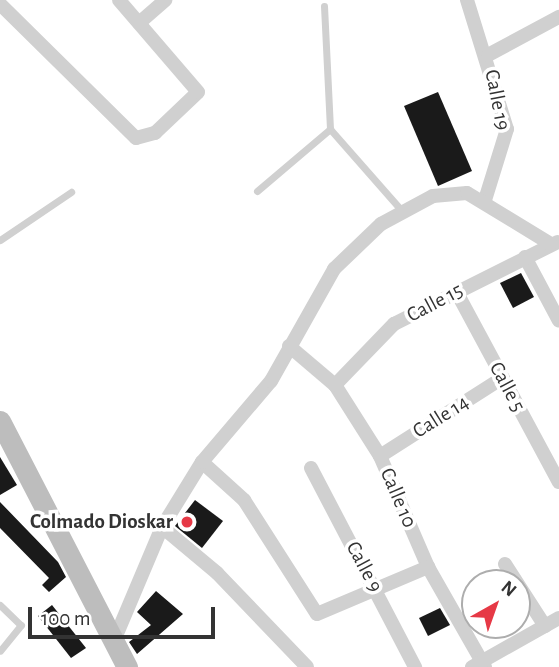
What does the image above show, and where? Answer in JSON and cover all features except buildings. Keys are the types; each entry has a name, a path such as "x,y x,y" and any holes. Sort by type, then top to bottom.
{"street":[{"path":"0,4 136,138 155,133 198,92 119,0"},
{"path":"139,23 164,0"},
{"name":"Calle 19","path":"467,0 488,55 507,130 485,200"},
{"path":"488,55 559,17"},
{"path":"113,643 162,527 202,462 271,382 334,269 402,211 433,196 467,193 485,200 555,243"},
{"name":"Calle 15","path":"335,385 394,324 555,243"},
{"path":"525,257 559,321"},
{"name":"Calle 5","path":"456,291 501,379 559,482"},
{"name":"Calle 10","path":"289,346 335,385 380,456 428,567 480,665"},
{"name":"Calle 14","path":"380,456 501,379"},
{"path":"0,421 127,667"},
{"path":"202,462 252,511 312,611 321,615 428,567"},
{"name":"Calle 9","path":"311,468 415,667"},
{"path":"162,527 217,573 307,667"},
{"path":"505,564 545,626"},
{"path":"480,665 559,618"}],"lane":[{"path":"324,6 330,129 402,211"},
{"path":"257,191 330,129"},
{"path":"0,240 71,192"},
{"path":"0,605 21,625 0,651"}],"place":[{"name":"Colmado Dioskar","path":"187,522"}]}
